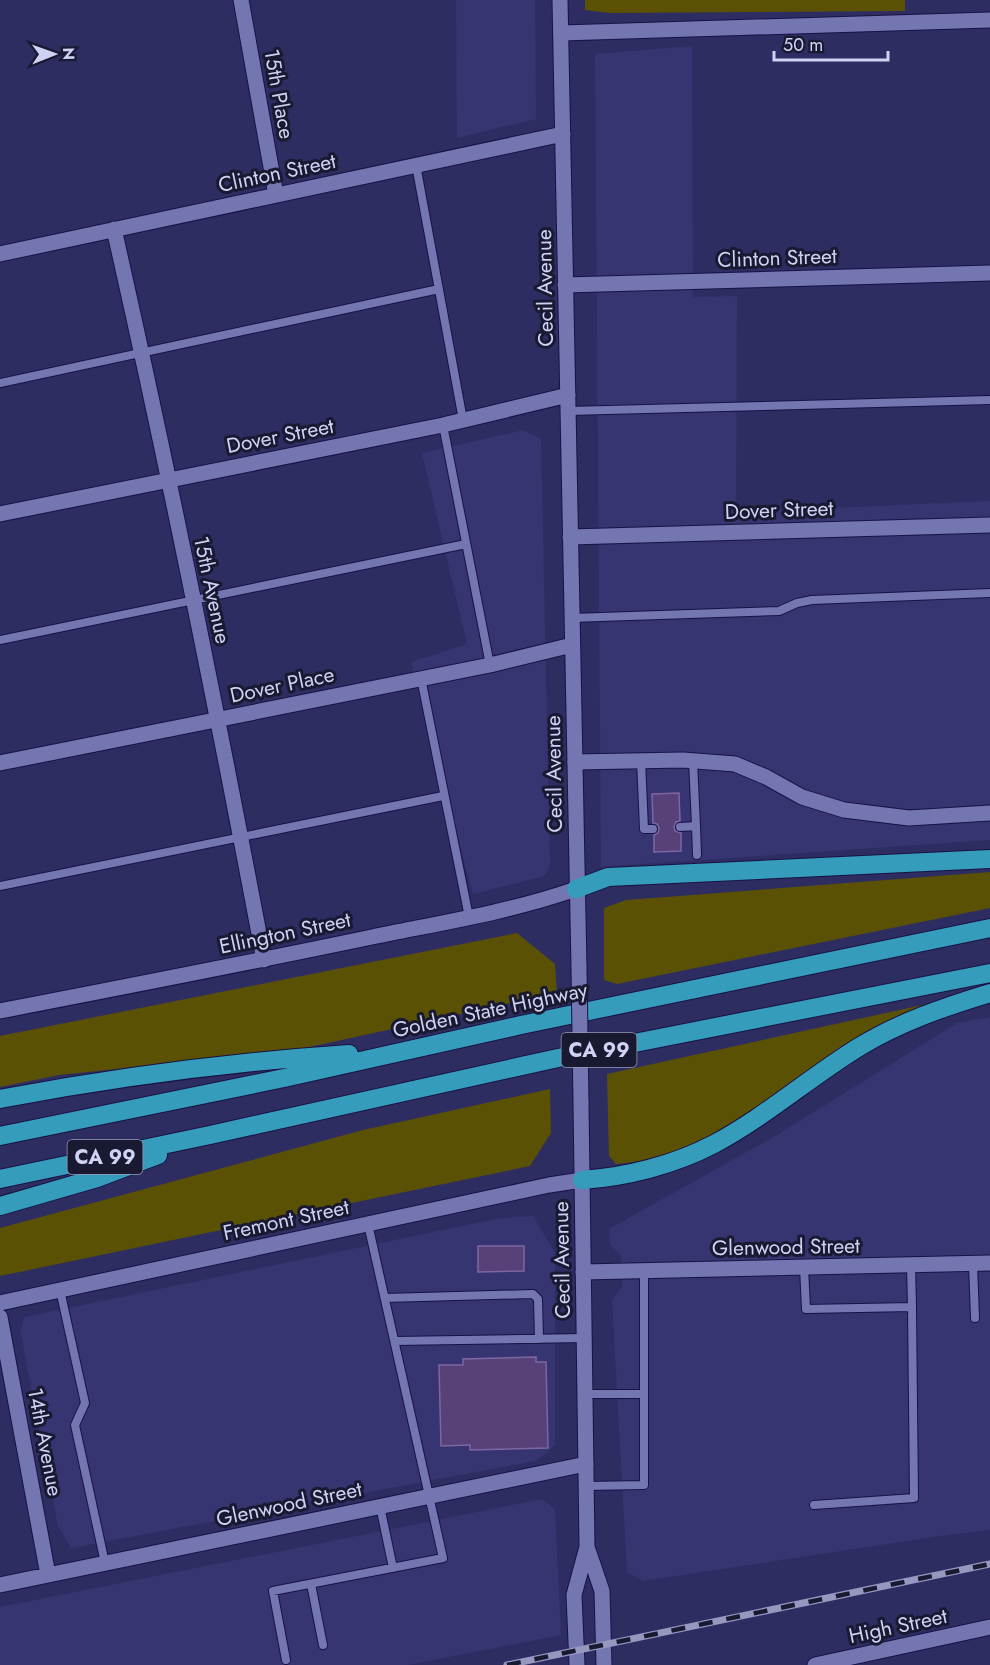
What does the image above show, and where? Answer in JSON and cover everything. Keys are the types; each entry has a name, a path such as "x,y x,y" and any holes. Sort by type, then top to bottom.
{"highway":[{"path":"576,889 608,877 990,859"},
{"name":"Golden State Highway","path":"0,1136 990,928"},
{"name":"CA 99","path":"0,1179 558,1058 990,973"},
{"path":"582,1180 607,1178 643,1170 714,1144 859,1047 939,1008 990,993"},
{"path":"0,1099 88,1082 268,1060 414,1049"},
{"path":"0,1206 97,1178 210,1135"}],"street":[{"name":"15th Place","path":"242,0 276,195"},
{"name":"Cecil Avenue","path":"560,0 579,968 587,1547 574,1595 577,1665"},
{"path":"561,33 990,20"},
{"name":"Clinton Street","path":"0,254 563,134"},
{"name":"15th Avenue","path":"114,229 193,599 264,960"},
{"name":"Clinton Street","path":"565,285 990,273"},
{"name":"Dover Street","path":"0,514 442,425 568,395"},
{"name":"Dover Street","path":"570,537 990,525"},
{"name":"Dover Place","path":"0,763 490,665 572,645"},
{"path":"575,762 693,760 735,764 766,777 802,797 844,810 909,818 990,813"},
{"name":"Ellington Street","path":"0,1011 264,960 469,917 539,902 576,889"},
{"name":"Fremont Street","path":"0,1303 549,1185 582,1180"},
{"name":"Glenwood Street","path":"583,1272 990,1263"},
{"name":"14th Avenue","path":"0,1317 48,1575"},
{"name":"Glenwood Street","path":"0,1585 586,1464"},
{"name":"Cecil Avenue","path":"587,1547 602,1591 604,1665"},
{"name":"High Street","path":"815,1665 990,1627"}],"lane":[{"path":"416,165 463,420"},
{"path":"0,383 439,289"},
{"path":"568,411 990,399"},
{"path":"442,425 490,665"},
{"path":"0,640 466,544"},
{"path":"571,618 779,610 812,600 990,593"},
{"path":"421,678 469,917"},
{"path":"641,760 644,829 653,829"},
{"path":"693,760 697,855"},
{"path":"0,886 443,796"},
{"path":"680,827 696,826"},
{"path":"286,1660 273,1591 443,1558 368,1224"},
{"path":"973,1264 975,1318"},
{"path":"814,1505 914,1498 911,1265"},
{"path":"804,1267 806,1309 912,1307"},
{"path":"586,1486 644,1485 644,1271"},
{"path":"60,1290 85,1403 75,1425 105,1563"},
{"path":"385,1298 533,1294 538,1299 539,1339"},
{"path":"395,1341 584,1338"},
{"path":"585,1394 644,1394"},
{"path":"380,1506 393,1568"},
{"path":"311,1584 323,1645"}],"shaded area":[{"path":"456,0 535,0 536,119 457,138"},
{"path":"585,0 905,0 905,11 610,13 585,10"},
{"path":"692,46 693,297 737,296 736,512 990,501 990,840 601,867 595,54"},
{"path":"523,430 541,439 550,864 547,873 541,877 473,894 411,662 467,644 422,453"},
{"path":"990,872 990,908 617,984 604,980 604,908 626,900"},
{"path":"517,933 555,964 557,993 291,1051 59,1075 0,1087 0,1036"},
{"path":"927,1004 847,1049 735,1121 690,1145 667,1154 616,1164 609,1156 607,1074"},
{"path":"990,1017 990,1530 643,1581 627,1572 612,1300 622,1287 621,1255 610,1245 609,1229 777,1135 957,1023"},
{"path":"550,1089 551,1133 530,1166 0,1276 0,1228 363,1130"},
{"path":"533,1216 555,1253 555,1445 536,1461 71,1548 58,1526 20,1330 25,1317 501,1218"},
{"path":"542,1499 555,1509 561,1635 408,1665 0,1665 0,1607"}],"building":[{"path":"679,793 680,821 676,822 674,827 675,831 681,833 681,851 654,852 654,835 658,833 659,828 653,823 652,794"},
{"path":"478,1246 524,1246 524,1271 478,1272"},
{"path":"536,1357 536,1362 546,1362 548,1448 470,1450 470,1445 441,1446 439,1365 463,1365 463,1359"}],"railway":[{"path":"507,1665 990,1564"}]}
